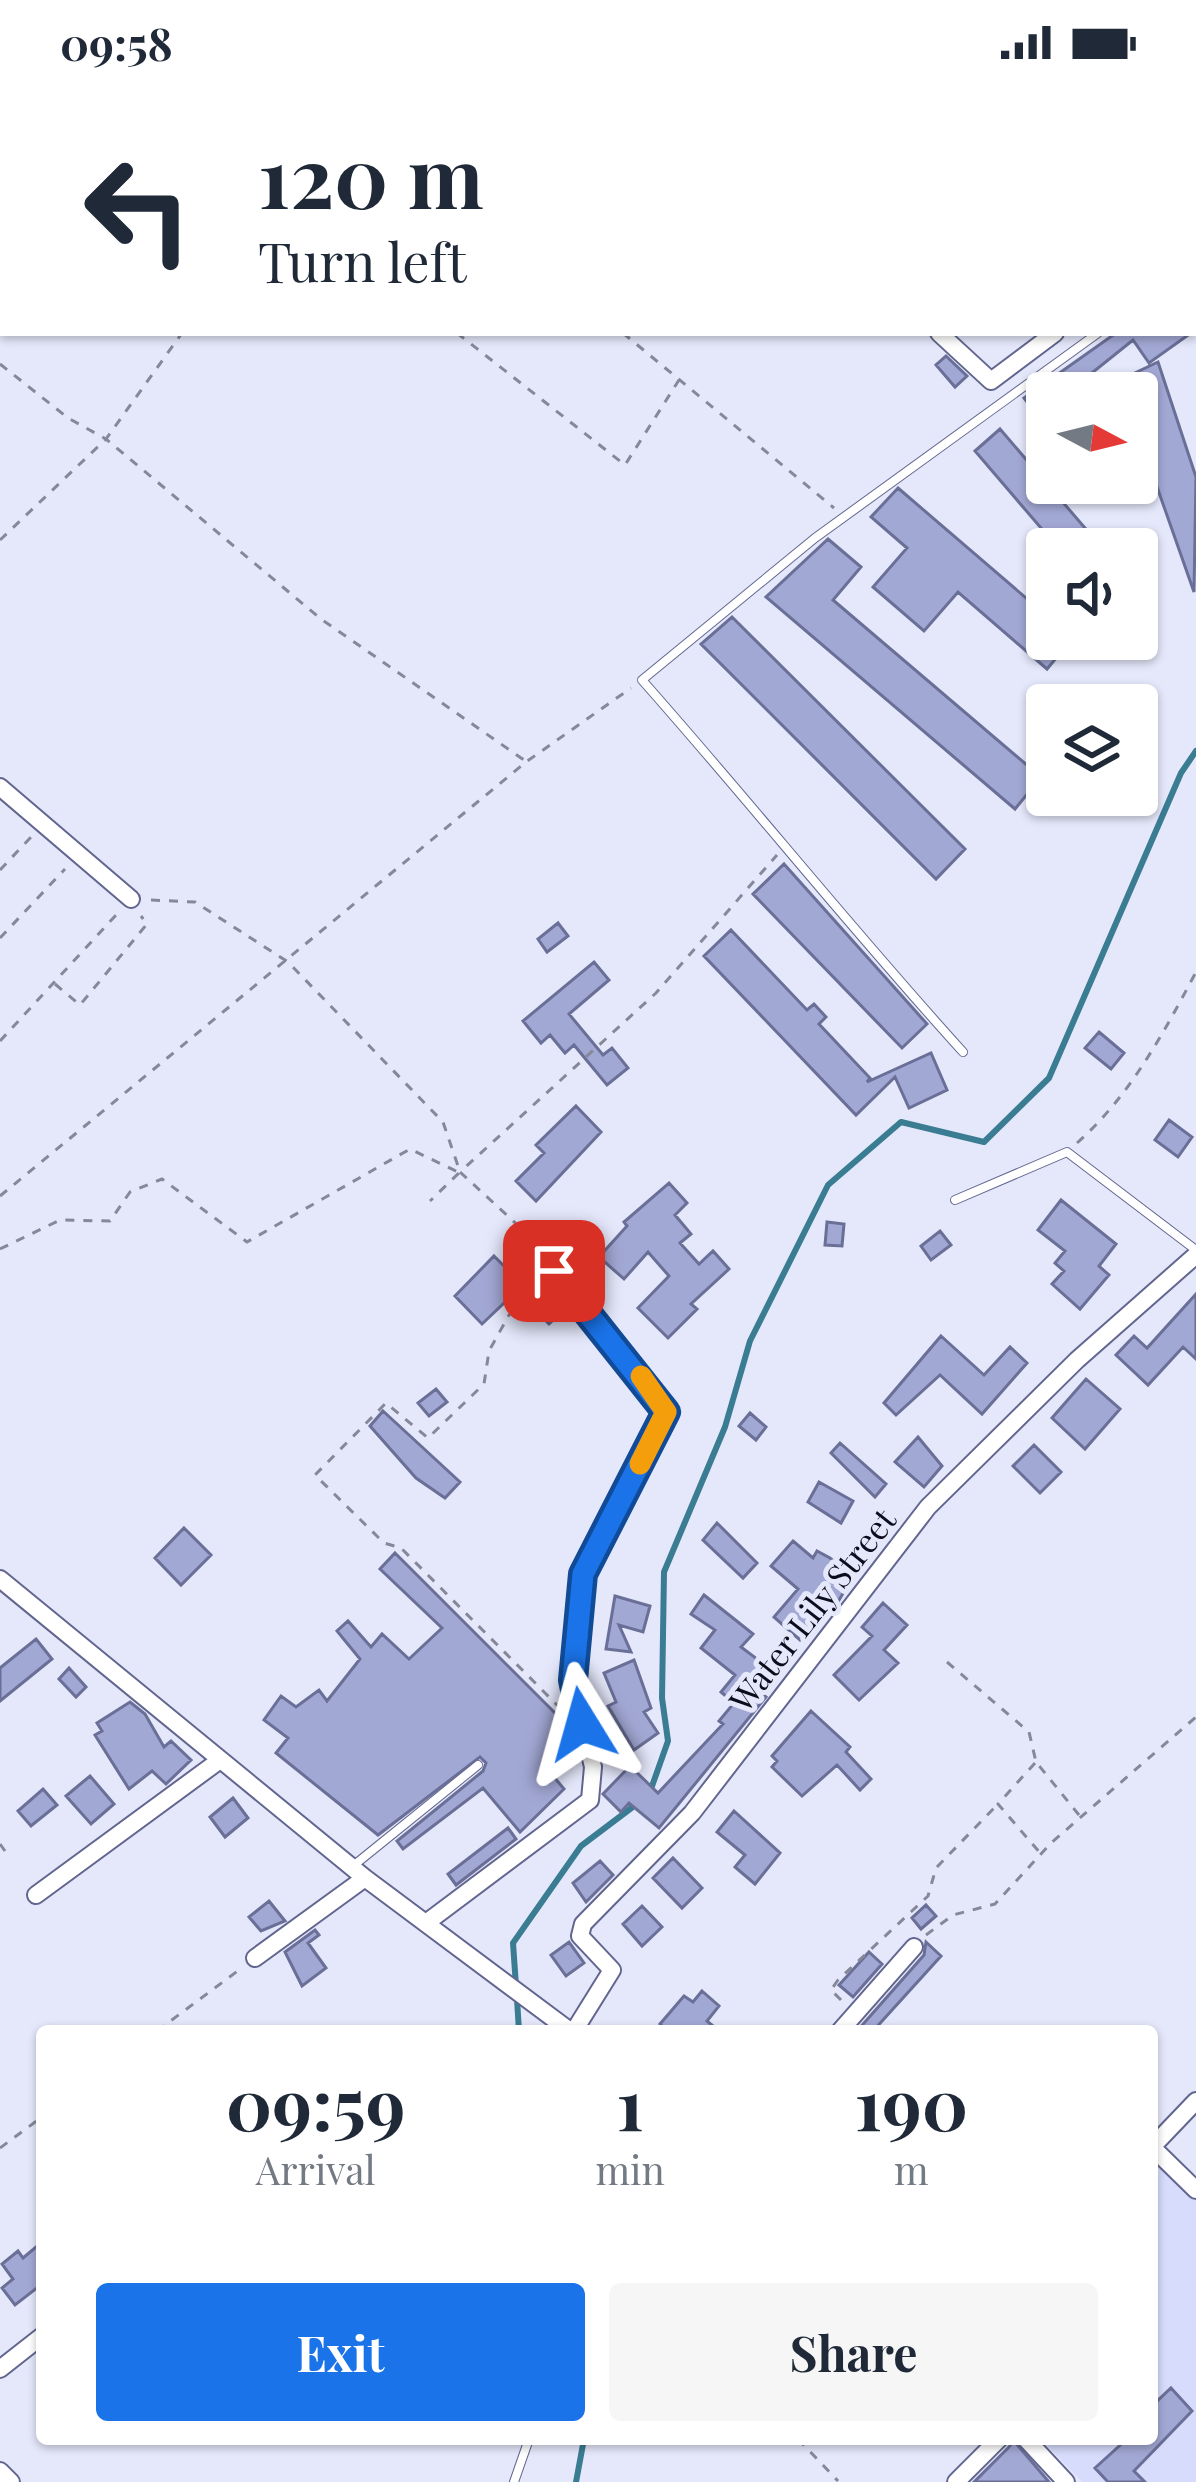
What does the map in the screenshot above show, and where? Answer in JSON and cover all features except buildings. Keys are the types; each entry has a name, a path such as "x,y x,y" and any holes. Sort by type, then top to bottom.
{"street":[{"path":"942,336 991,381 1050,336"},
{"path":"0,787 131,899"},
{"name":"Water Lily Street","path":"576,2025 612,1970 580,1936 583,1924 692,1814 928,1508 1077,1360 1196,1252"},
{"path":"426,1923 590,1800 593,1767 573,1680 583,1574 666,1412 554,1271"},
{"path":"0,1580 358,1872 564,2025"},
{"path":"35,1895 220,1760"},
{"path":"255,1958 358,1872"},
{"path":"844,2025 914,1947"},
{"path":"1158,2141 1196,2101"},
{"path":"1158,2153 1196,2190"},
{"path":"0,2369 36,2341"},
{"path":"956,2482 993,2445"},
{"path":"1032,2445 1066,2482"},
{"path":"0,2471 10,2482"}],"lane":[{"path":"963,1052 870,952 787,844 642,680 844,517 1094,336"},
{"path":"955,1200 1066,1152 1196,1252"},
{"path":"358,1872 478,1765"},
{"path":"514,2482 527,2445"}],"path":[{"path":"0,540 106,439 180,336"},
{"path":"461,336 626,465 680,380"},
{"path":"627,336 844,517"},
{"path":"0,364 68,418 106,439 321,619 526,762"},
{"path":"0,1196 526,762 642,680"},
{"path":"0,870 44,824"},
{"path":"430,1201 656,993 787,844"},
{"path":"0,938 79,854"},
{"path":"131,899 195,902 288,962 443,1122 460,1172"},
{"path":"0,1041 131,899"},
{"path":"54,983 80,1005 146,924 131,899"},
{"path":"1066,1152 1102,1121 1157,1046 1196,972"},
{"path":"0,1249 60,1220 110,1221 130,1192 161,1179 247,1242 410,1149 460,1172 523,1230 554,1271 509,1315 489,1351 484,1384 428,1438 386,1403 315,1475 384,1543 400,1548 524,1675 582,1724"},
{"path":"947,1662 1029,1732 1036,1762 1080,1816"},
{"path":"914,1947 953,1915 995,1904 1080,1816 1196,1717"},
{"path":"854,2012 831,1990 928,1896 936,1868 1036,1762"},
{"path":"998,1804 1041,1854"},
{"path":"0,1844 4,1851"},
{"path":"165,2025 255,1958"},
{"path":"0,2148 36,2121"},
{"path":"804,2445 838,2481"}],"shaded area":[{"path":"1158,2161 1196,2198 1196,2482 1082,2482 1047,2445 1158,2445"}],"waterway":[{"path":"651,1789 668,1741 662,1698 664,1572 725,1427 750,1341 828,1185 901,1122 984,1142 1049,1078 1181,773 1196,751"},
{"path":"516,1986 513,1943 581,1846 638,1803"},
{"path":"517,1999 519,2025"},
{"path":"576,2482 583,2445"}],"slow traffic":[{"path":"640,1464 666,1412 641,1376"}],"route":[{"path":"554,1271 666,1412 583,1574 574,1626 573,1680 582,1724"}]}
